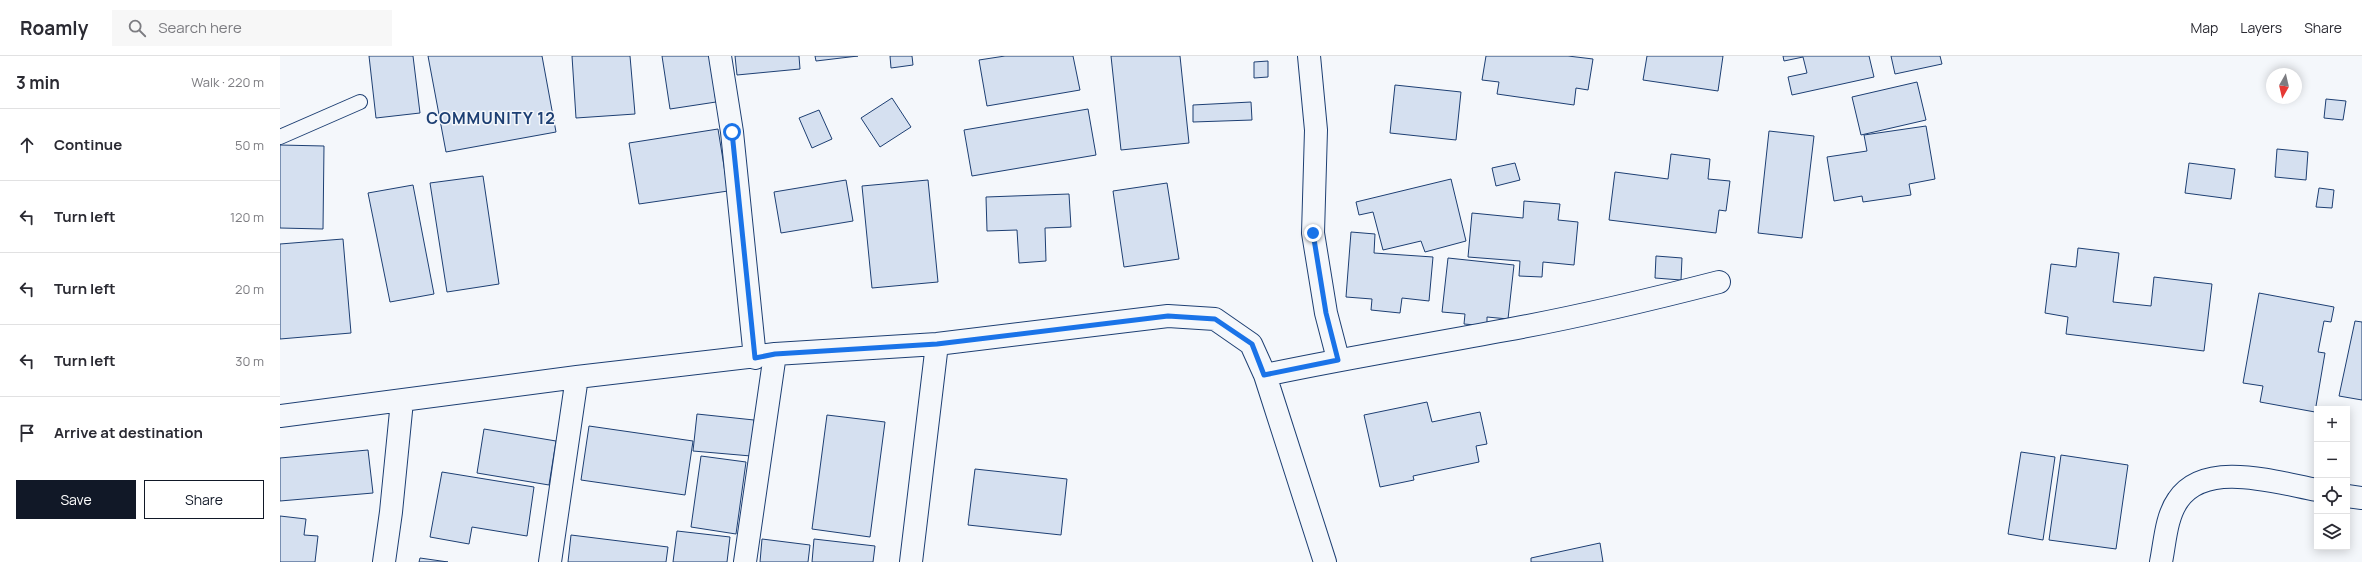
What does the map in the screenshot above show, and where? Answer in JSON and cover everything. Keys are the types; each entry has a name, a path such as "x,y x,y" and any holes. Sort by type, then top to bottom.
{"street":[{"path":"720,56 765,356 745,562"},
{"path":"1309,56 1316,130 1313,233 1326,313 1338,360"},
{"path":"1264,375 1607,310 1719,282"},
{"path":"280,416 577,377 765,356 937,344 1168,316 1215,319 1252,344 1264,375 1325,562"},
{"path":"911,562 937,344"},
{"path":"550,562 577,377"},
{"path":"384,562 391,512 402,400"},
{"path":"2161,562 2168,524 2178,500 2189,488 2210,478 2235,476 2314,489"},
{"path":"2350,496 2362,498"}],"lane":[{"path":"280,137 360,102"}],"building":[{"path":"369,56 413,56 420,113 376,118"},
{"path":"428,56 542,56 556,132 446,152"},
{"path":"572,56 630,56 635,114 576,118"},
{"path":"662,56 710,56 716,102 670,109"},
{"path":"735,56 799,56 800,69 737,75"},
{"path":"815,56 858,56 816,61"},
{"path":"890,56 912,56 913,65 891,68"},
{"path":"1005,56 1073,56 1080,90 987,106 979,60"},
{"path":"1111,56 1180,56 1189,143 1121,150"},
{"path":"1486,56 1568,56 1593,59 1588,90 1576,88 1574,105 1497,94 1499,82 1482,80"},
{"path":"1647,56 1723,56 1718,91 1643,80"},
{"path":"1783,56 1869,56 1874,77 1792,95 1788,77 1807,73 1803,57 1784,61"},
{"path":"1891,56 1940,56 1942,64 1895,74"},
{"path":"1268,61 1268,77 1254,78 1254,62"},
{"path":"1917,82 1926,120 1861,135 1852,97"},
{"path":"1395,85 1461,92 1456,140 1390,133"},
{"path":"892,98 911,127 880,147 861,118"},
{"path":"2326,99 2346,101 2343,120 2324,118"},
{"path":"1251,102 1252,120 1193,122 1193,105"},
{"path":"1088,109 1096,155 972,176 964,130"},
{"path":"819,110 832,139 812,148 799,118"},
{"path":"1926,126 1935,179 1909,184 1911,195 1863,202 1862,196 1834,201 1827,157 1867,151 1864,135"},
{"path":"718,129 728,191 639,204 629,143"},
{"path":"1769,131 1814,136 1802,238 1758,233"},
{"path":"280,145 324,146 323,229 280,228"},
{"path":"2277,149 2308,152 2306,180 2275,177"},
{"path":"1671,154 1710,159 1708,179 1730,181 1726,211 1719,210 1716,233 1609,220 1615,172 1668,179"},
{"path":"1515,163 1520,180 1496,186 1492,168"},
{"path":"2189,163 2235,169 2231,199 2185,193"},
{"path":"483,176 499,284 447,292 430,183"},
{"path":"1451,179 1466,241 1425,252 1421,241 1383,250 1373,212 1359,215 1356,202"},
{"path":"846,180 853,221 781,233 774,192"},
{"path":"928,180 938,282 872,288 862,186"},
{"path":"1167,183 1179,259 1124,267 1113,191"},
{"path":"413,185 434,294 390,302 368,193"},
{"path":"2319,188 2334,190 2332,208 2316,207"},
{"path":"1069,194 1071,227 1045,228 1046,261 1019,263 1017,230 987,231 986,197"},
{"path":"1524,201 1560,204 1558,220 1578,222 1574,265 1543,262 1542,277 1519,276 1520,261 1468,257 1472,213 1523,218"},
{"path":"1351,232 1375,234 1374,253 1433,257 1429,301 1402,298 1400,313 1371,310 1372,299 1346,297"},
{"path":"343,239 351,333 280,339 280,244"},
{"path":"2078,248 2119,253 2113,302 2151,306 2154,277 2212,284 2204,351 2066,334 2068,317 2045,313 2051,264 2076,267"},
{"path":"1656,256 1682,258 1681,280 1655,278"},
{"path":"1448,258 1514,265 1508,319 1487,317 1487,326 1464,324 1465,314 1442,312"},
{"path":"2259,293 2334,307 2331,322 2324,321 2318,352 2325,353 2314,412 2260,402 2263,386 2243,383"},
{"path":"2355,321 2362,322 2362,400 2339,396"},
{"path":"1427,402 1432,422 1480,412 1487,444 1476,446 1479,462 1413,476 1414,480 1380,487 1364,415"},
{"path":"697,414 754,420 751,456 693,451"},
{"path":"827,415 885,422 870,537 812,529"},
{"path":"589,426 693,441 685,495 581,480"},
{"path":"484,429 556,441 549,485 477,473"},
{"path":"368,450 373,493 280,501 280,458"},
{"path":"2021,452 2055,457 2043,540 2008,534"},
{"path":"2061,455 2128,465 2116,549 2049,540"},
{"path":"701,456 746,462 736,534 691,527"},
{"path":"975,469 1067,479 1061,535 968,525"},
{"path":"442,472 534,487 527,536 472,527 469,544 430,537"},
{"path":"280,516 306,519 304,535 318,536 315,562 280,562"},
{"path":"677,531 730,537 727,562 673,562"},
{"path":"571,535 668,547 666,562 568,562"},
{"path":"762,539 810,545 808,562 760,562"},
{"path":"814,539 875,546 873,562 812,562"},
{"path":"1600,543 1603,562 1531,562 1531,558"},
{"path":"420,558 448,562 419,562"}],"district":[{"name":"COMMUNITY 12","path":"491,118"}],"route":[{"path":"732,132 755,358 775,354 937,344 1168,316 1215,319 1252,344 1264,375 1338,360 1326,313 1313,233"}]}
